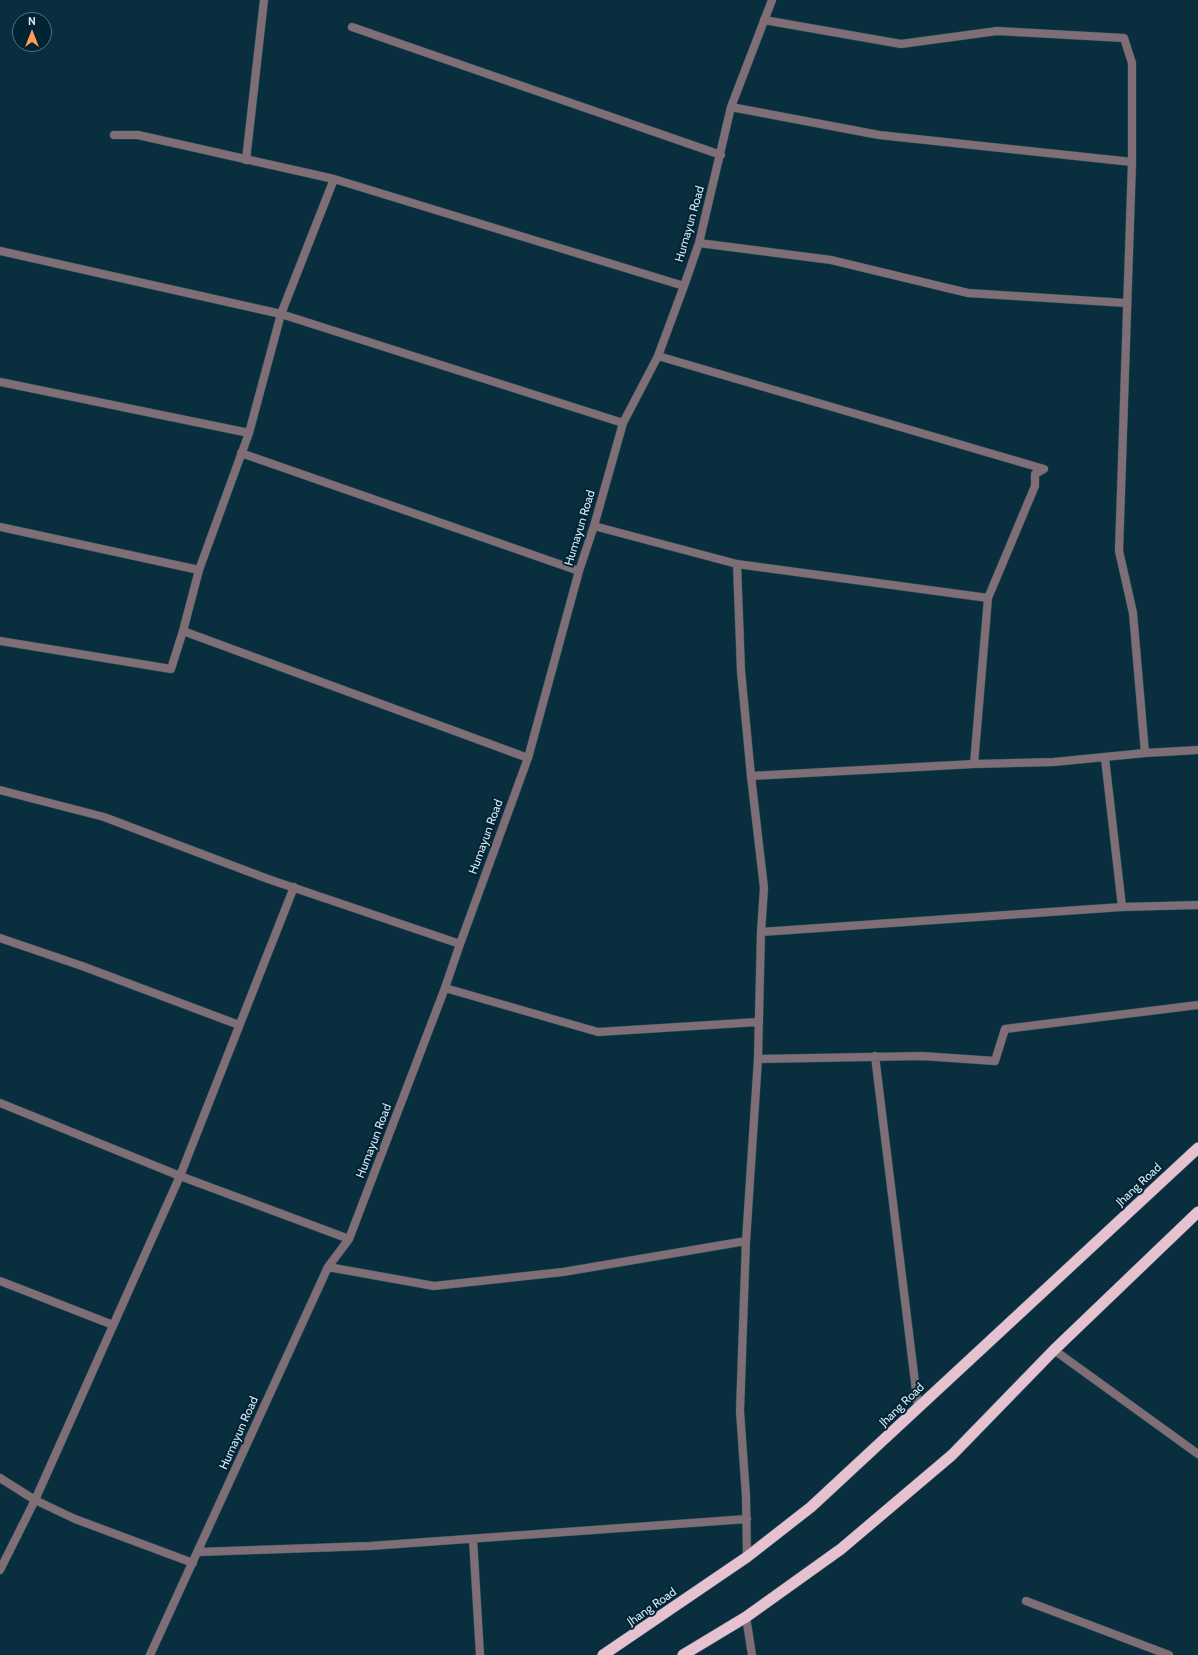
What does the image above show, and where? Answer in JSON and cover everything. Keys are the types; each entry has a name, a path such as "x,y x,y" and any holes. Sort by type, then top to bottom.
{"highway":[{"name":"Jhang Road","path":"610,1653 747,1557 811,1508 1198,1148"},
{"path":"683,1655 746,1617 841,1549 952,1456 1054,1350 1198,1212"}],"street":[{"path":"246,160 264,0"},
{"name":"Humayun Road","path":"150,1655 328,1268 349,1239 445,988 528,758 579,571 594,526 623,423 658,356 684,286 699,243 721,155 731,107 772,0"},
{"path":"764,20 901,44 997,31 1124,38 1132,63 1132,162 1118,551 1133,613 1146,753"},
{"path":"352,27 721,155"},
{"path":"731,107 879,135 1132,162"},
{"path":"114,135 138,135 334,179 684,286"},
{"path":"0,641 171,669 200,570 249,433 281,314 334,179"},
{"path":"699,243 830,260 968,293 1126,303"},
{"path":"0,251 281,314 623,423"},
{"path":"658,356 1044,469 1035,474 1034,486 988,598 974,764"},
{"path":"0,382 249,433"},
{"path":"241,453 579,571"},
{"path":"594,526 737,564 988,598"},
{"path":"0,527 200,570"},
{"path":"737,564 741,670 764,888 761,932 758,1059 746,1241 740,1411 747,1519 747,1557"},
{"path":"183,631 528,758"},
{"path":"751,776 974,764 1054,762 1146,753 1198,750"},
{"path":"1105,758 1122,907"},
{"path":"0,790 104,816 268,879 460,944"},
{"path":"0,1570 35,1500 180,1176 294,887"},
{"path":"761,932 1122,907 1198,905"},
{"path":"0,938 82,966 239,1025"},
{"path":"445,988 598,1032 758,1022"},
{"path":"758,1059 922,1056 995,1061 1005,1029 1198,1005"},
{"path":"875,1056 918,1407"},
{"path":"0,1103 180,1176 349,1239"},
{"path":"328,1268 434,1286 563,1272 746,1241"},
{"path":"0,1281 113,1325"},
{"path":"1054,1350 1198,1454"},
{"path":"0,1478 35,1500 75,1519 193,1563"},
{"path":"198,1552 370,1546 747,1519"},
{"path":"473,1538 480,1655"},
{"path":"1026,1600 1168,1655"},
{"path":"746,1617 752,1655"}]}
